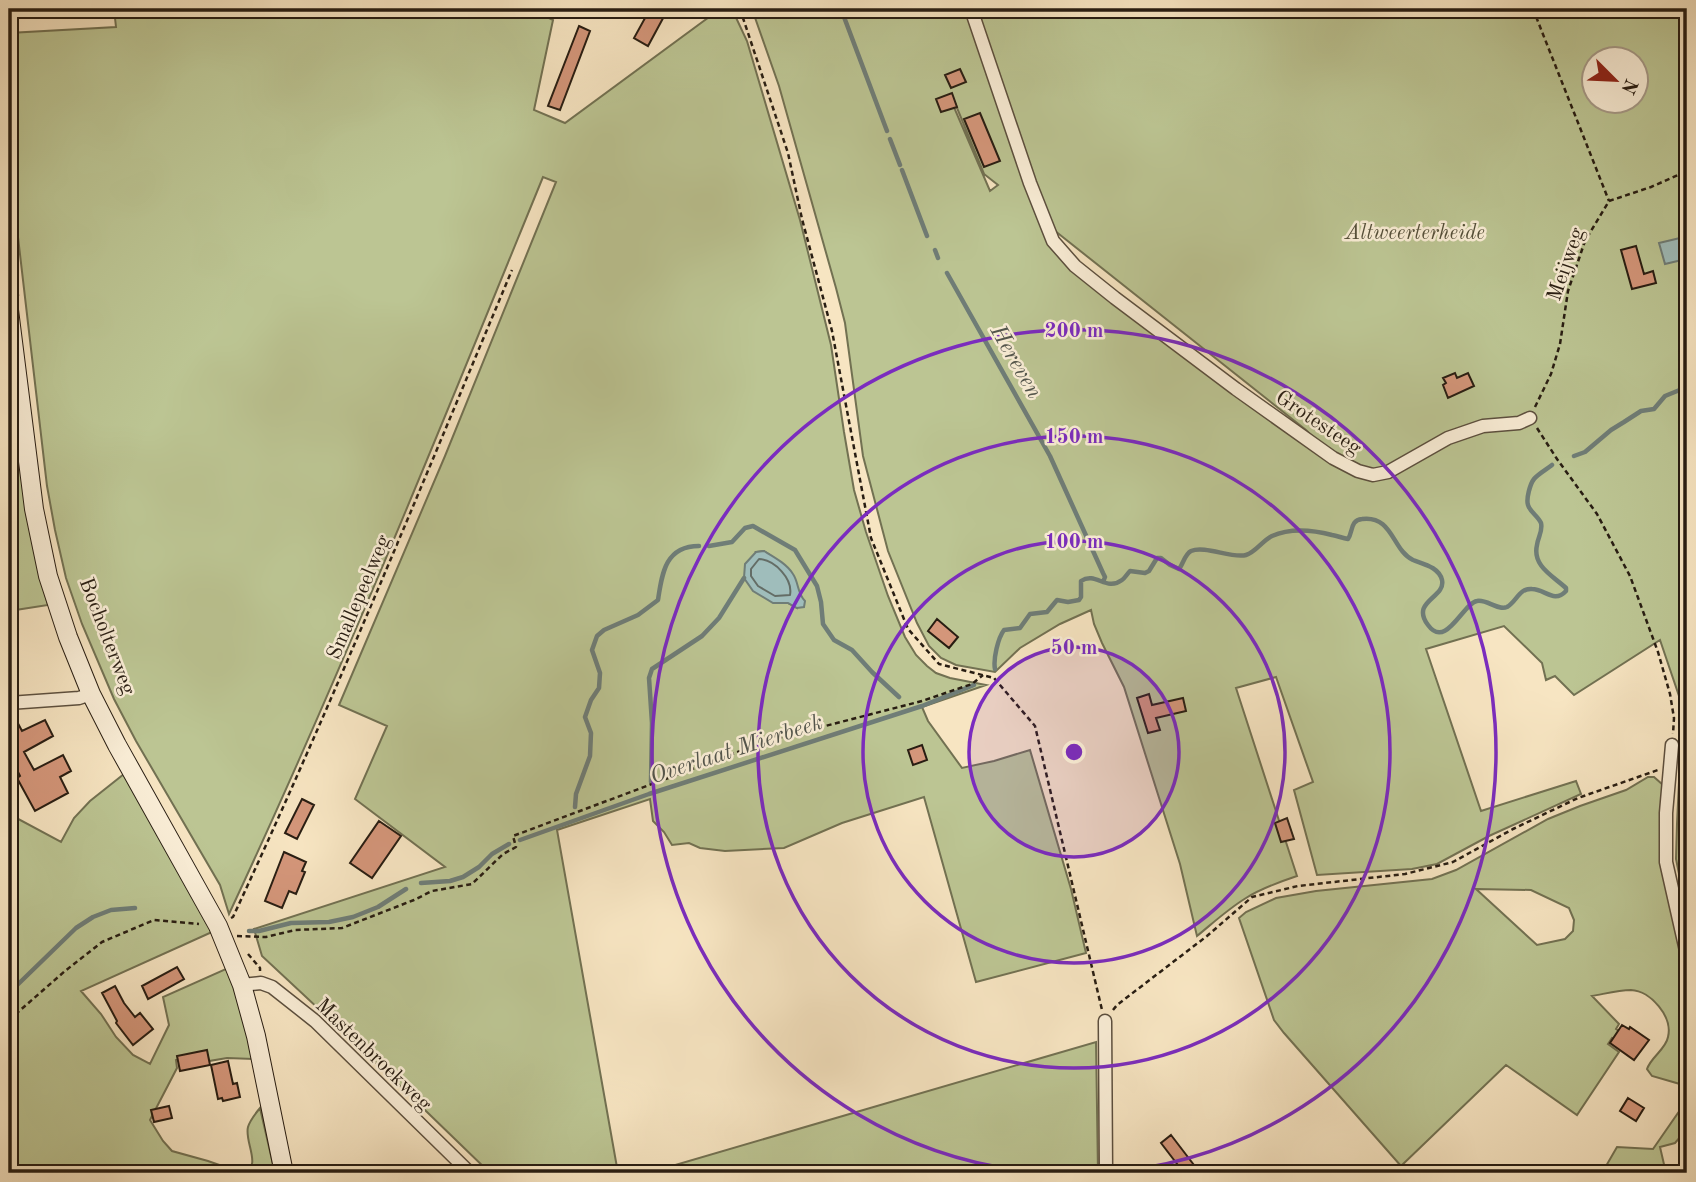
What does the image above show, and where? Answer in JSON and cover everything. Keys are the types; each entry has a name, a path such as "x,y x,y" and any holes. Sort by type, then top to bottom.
{"street":[{"name":"Grotesteeg","path":"971,9 1030,183 1053,241 1075,266 1236,389 1334,458 1358,471 1373,475 1388,472 1448,438 1483,426 1519,423 1530,418"},
{"name":"Bocholterweg","path":"14,306 37,522 48,576 91,694 117,745 224,922 256,1036 284,1173"},
{"path":"9,703 79,698 91,694"},
{"path":"1672,745 1666,813 1667,862 1687,955"},
{"path":"242,985 261,983"},
{"name":"Mastenbroekweg","path":"261,983 272,987 315,1021 470,1173"},
{"path":"1105,1021 1106,1173"}],"path":[{"path":"740,9 788,153 802,219 832,331 871,538 908,629 939,664 994,678 1035,726 1105,1021"},
{"path":"1532,9 1609,201 1687,171"},
{"name":"Meijweg","path":"1530,418 1551,374 1560,344 1568,290 1585,241 1609,201"},
{"path":"9,216 14,306"},
{"name":"Smallepeelweg","path":"224,922 233,917 281,815 512,270"},
{"path":"1530,418 1597,514 1630,576 1658,652 1670,694 1674,718 1672,745"},
{"path":"237,936 266,937 295,930 342,928 432,891 472,884 503,855 516,847 513,835 767,741 922,701 972,684 983,675"},
{"path":"1105,1021 1117,1005 1207,936 1252,897 1298,886 1405,874 1453,862 1578,798 1670,765"},
{"path":"9,1020 102,942 154,920 224,922 241,944"},
{"path":"245,951 260,968 261,983"}],"green space":[{"path":"114,9 531,9 553,20 534,110 565,123 720,9 732,9 747,41 800,220 831,345 854,490 888,596 905,637 916,655 927,666 950,678 986,685 922,707 928,721 962,768 1030,750 1071,889 1086,953 976,982 924,797 842,823 784,848 725,851 700,848 689,843 672,845 653,821 650,799 557,830 618,1173 490,1173 262,956 254,929 445,867 355,799 387,726 339,705 445,456 556,182 543,177 351,640 229,914 220,885 114,699 82,624 66,578 47,486 9,160 9,33 116,27","holes":["764,551 785,568 796,585 799,593 797,608 788,603 756,552"]},
{"name":"Altweerterheide","path":"752,9 1687,9 1687,913 1676,859 1682,718 1679,696 1660,640 1574,695 1555,676 1546,680 1542,663 1504,626 1426,649 1481,811 1576,781 1581,794 1489,836 1437,864 1412,869 1317,875 1294,790 1313,782 1276,677 1236,688 1297,876 1246,898 1197,936 1180,864 1124,687 1102,643 1091,610 1060,624 1020,648 995,672 956,665 941,658 929,646 888,551 863,456 845,323 779,86","holes":["955,103 984,174 998,185 990,191 953,105","1040,219 1306,430 1346,470 1061,256"]},
{"path":"9,389 30,525 48,605 9,611"},
{"path":"124,774 212,932 81,991 133,1055 150,1064 169,1025 163,997 228,968 253,1059 227,1058 209,1061 207,1054 176,1060 177,1068 150,1120 172,1151 242,1173 9,1173 9,814 61,842 74,818 90,801"},
{"path":"1648,777 1654,777 1663,785 1663,862 1687,966 1687,1076 1680,1084 1652,1076 1647,1069 1667,1041 1669,1029 1664,1014 1653,1000 1639,991 1631,990 1592,996 1619,1024 1616,1029 1623,1034 1619,1041 1612,1038 1608,1044 1619,1052 1577,1115 1506,1065 1401,1166 1274,1020 1239,918 1276,898 1316,891 1432,879 1456,870 1548,819 1626,790","holes":["1476,889 1531,890 1569,908 1574,920 1573,931 1565,939 1537,945"]},
{"path":"1096,1042 1098,1173 648,1173"},
{"path":"1687,1100 1687,1129 1675,1143 1660,1147 1666,1173 1602,1173 1617,1147 1653,1149"},
{"path":"260,1108 275,1173 243,1173 252,1165 248,1127"}],"water":[{"path":"1680,238 1686,259 1665,264 1659,243"},
{"path":"764,551 780,561 795,577 805,601 804,607 773,603 753,591 744,578 745,564 756,552"}],"building":[{"path":"650,9 668,9 648,46 634,38"},
{"path":"579,26 590,31 560,110 548,106"},
{"path":"960,69 966,82 951,88 945,75"},
{"path":"952,93 957,107 941,112 936,99"},
{"path":"980,113 1000,161 984,167 964,119"},
{"path":"1636,246 1644,274 1653,271 1656,283 1632,289 1621,250"},
{"path":"1455,373 1457,378 1468,373 1474,386 1448,398 1443,378"},
{"path":"937,619 958,637 949,648 928,631"},
{"path":"1149,694 1152,705 1183,698 1186,711 1156,718 1160,730 1148,733 1137,698"},
{"path":"9,712 12,712 22,731 45,720 53,736 24,752 34,770 63,755 71,771 60,777 68,793 35,811 17,778 20,776 9,754"},
{"path":"922,745 927,760 913,765 908,750"},
{"path":"302,799 314,805 297,839 285,833"},
{"path":"1287,818 1294,839 1281,842 1275,823"},
{"path":"379,821 401,836 372,878 350,863"},
{"path":"284,852 306,862 296,894 289,891 282,908 265,901"},
{"path":"177,967 184,979 148,999 142,986"},
{"path":"115,986 135,1017 140,1013 153,1029 133,1045 116,1023 102,993"},
{"path":"1622,1025 1629,1029 1630,1027 1649,1040 1634,1060 1610,1043"},
{"path":"207,1050 210,1065 180,1071 177,1056"},
{"path":"228,1061 233,1084 237,1083 240,1097 223,1101 222,1098 218,1099 211,1065"},
{"path":"1628,1098 1644,1108 1636,1121 1620,1111"},
{"path":"169,1106 172,1118 154,1122 151,1110"},
{"path":"1171,1135 1197,1169 1191,1173 1184,1173 1161,1143"}],"waterway":[{"name":"Hereven","path":"841,9 887,131"},
{"name":"Hereven","path":"890,139 900,165"},
{"name":"Hereven","path":"902,170 927,236"},
{"name":"Hereven","path":"935,250 938,258"},
{"name":"Hereven","path":"947,273 1050,456 1105,577 1103,582"},
{"path":"1574,456 1585,452 1611,430 1641,411 1654,409 1665,396 1687,387"},
{"path":"995,669 996,649 1004,630 1020,628 1030,614 1047,612 1057,600 1079,600 1081,581 1091,578 1116,583 1130,571 1149,571 1157,558 1179,569 1189,552 1197,550 1246,555 1272,536 1286,532 1309,531 1348,539 1355,522 1362,519 1380,522 1406,555 1434,569 1440,576 1442,586 1423,610 1428,625 1435,631 1448,629 1477,601 1504,608 1528,589 1553,596 1562,595 1566,588 1545,570 1538,559 1536,552 1541,523 1530,510 1528,502 1534,479 1552,465"},
{"path":"709,546 732,542 745,528 753,526 795,550 817,586 823,624 834,640 852,650 899,697"},
{"path":"575,807 576,794 590,756 591,733 585,717 599,688 600,673 592,650 597,636 604,630 638,615 658,600 664,571 672,556 688,547 699,546"},
{"path":"651,782 652,723 649,678 652,669 702,636 719,618 744,578"},
{"name":"Overlaat Mierbeek","path":"520,840 649,794 922,706 974,685"},
{"path":"421,883 450,881 463,877 509,844"},
{"path":"249,931 291,923 329,922 353,917 378,907 406,889"},
{"path":"9,993 76,928 111,910 135,908"}]}
